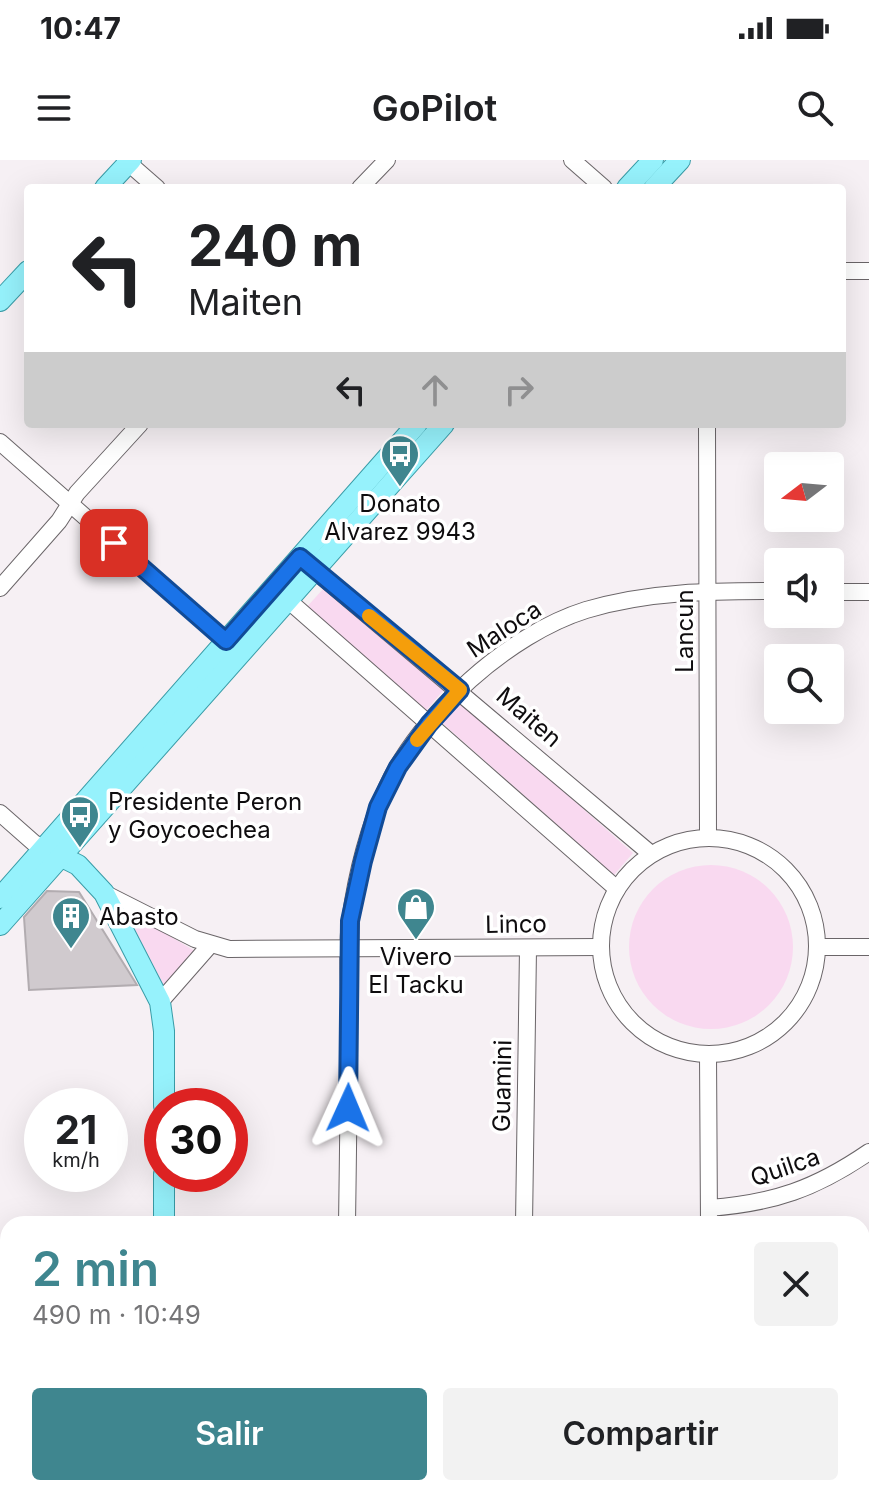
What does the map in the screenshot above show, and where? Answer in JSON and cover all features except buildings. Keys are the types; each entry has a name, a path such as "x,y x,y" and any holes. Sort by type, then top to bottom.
{"main road":[{"path":"631,184 653,160"},
{"path":"658,184 680,160"},
{"path":"108,184 128,161"},
{"path":"0,301 24,275"},
{"path":"307,564 414,428"},
{"path":"0,898 53,853 307,564 440,428"},
{"path":"0,925 53,853 226,641 280,594"},
{"path":"53,853 78,865 104,893 160,1002 164,1031 164,1088"},
{"path":"164,1192 164,1216"}],"street":[{"path":"364,184 387,160"},
{"path":"572,160 599,184"},
{"path":"128,161 153,184"},
{"path":"846,271 869,271"},
{"path":"0,588 136,428"},
{"name":"Lancun","path":"707,428 708,838"},
{"path":"0,442 226,641"},
{"name":"Maiten","path":"307,564 651,854"},
{"name":"Maloca","path":"347,1216 349,949 355,897 378,807 398,767 429,724 460,690 495,659 570,616 642,597 708,590 764,591"},
{"path":"844,592 869,592"},
{"path":"280,594 617,889"},
{"path":"0,813 53,853"},
{"path":"708,838 736,841 761,852 784,868 807,903 818,947 814,972 803,999 786,1022 764,1040 737,1051 708,1055 684,1052 661,1044 640,1031 623,1013 611,992 600,947 603,925 617,889 632,869 669,845 708,838"},
{"name":"Linco","path":"104,893 210,945 229,949 600,947"},
{"path":"160,1002 210,945"},
{"path":"818,947 869,947"},
{"name":"Guamini","path":"524,1216 528,949"},
{"path":"708,1055 709,1216"},
{"name":"Quilca","path":"709,1216 799,1191 837,1174 869,1152"}],"shaded area":[{"path":"324,588 447,686 424,713 305,609"},
{"path":"460,700 633,853 614,875 441,722"},
{"path":"711,865 742,871 769,889 787,916 793,947 787,978 769,1005 742,1023 711,1029 680,1023 653,1005 635,978 629,947 635,916 653,889 680,871"},
{"path":"117,904 198,953 159,999"}],"slow traffic":[{"path":"369,616 460,690 417,740"}],"place":[{"name":"Donato Alvarez 9943","path":"400,488"},
{"name":"Presidente Peron y Goycoechea","path":"80,849"},
{"name":"Vivero El Tacku","path":"416,941"},
{"name":"Abasto","path":"71,950"}],"route":[{"path":"114,543 226,641 300,557 460,690 429,724 398,767 378,807 363,861 350,921 348,1108"}]}
